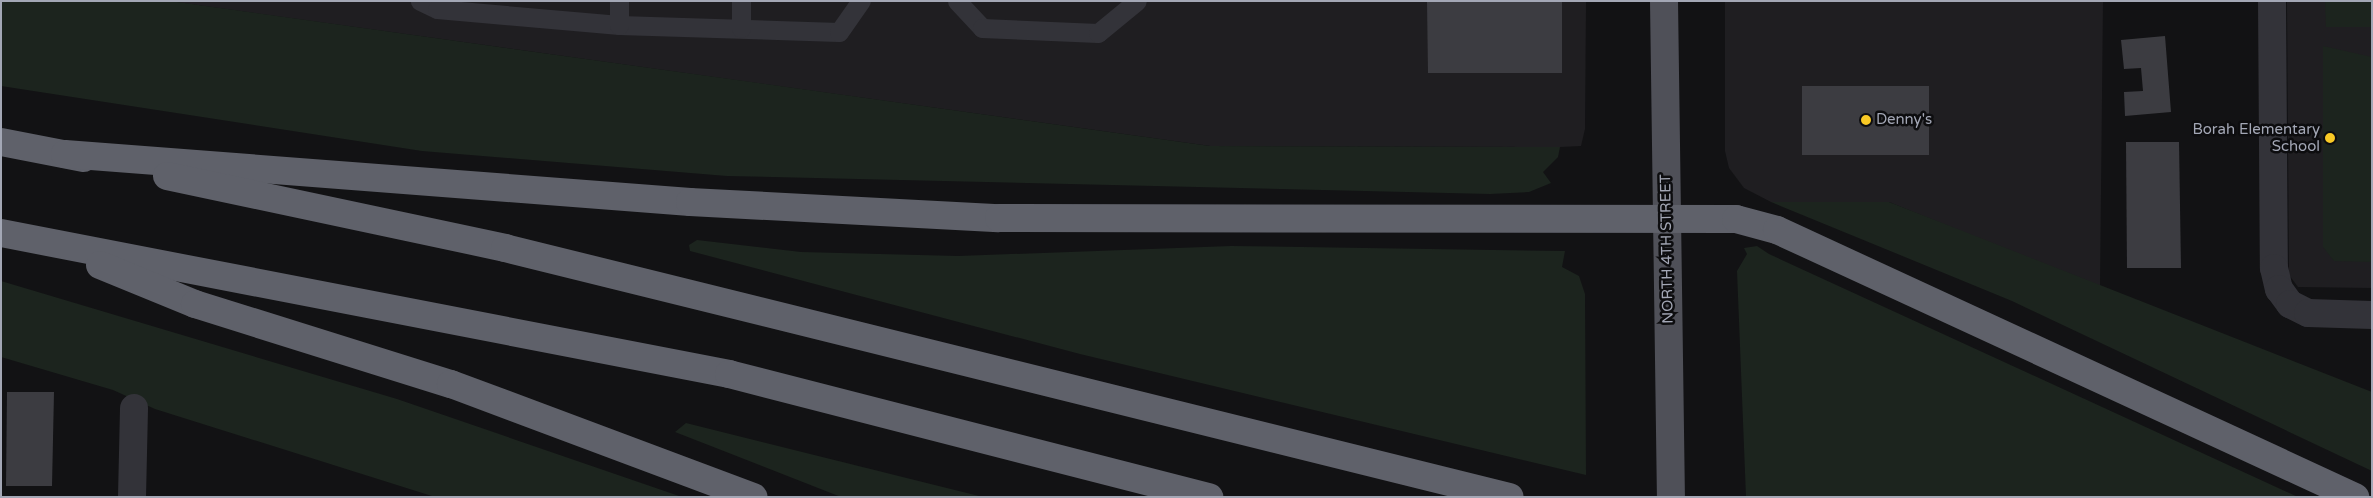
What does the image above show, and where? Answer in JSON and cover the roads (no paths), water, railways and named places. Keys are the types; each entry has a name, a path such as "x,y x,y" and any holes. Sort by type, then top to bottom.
{"highway":[{"path":"1,142 505,248 1510,497"},
{"path":"65,154 690,202 999,218 1667,221 1736,219 1777,230 2355,497"},
{"path":"1,233 729,374 1209,497"},
{"path":"46,242 195,304 452,384 754,497"}],"main road":[{"name":"NORTH 4TH STREET","path":"1664,1 1671,497"}],"street":[{"path":"2272,1 2274,268 2279,289 2290,304 2308,313 2372,316"},
{"path":"132,497 134,408"}],"lane":[{"path":"420,1 437,9 619,25 839,32 861,1"},
{"path":"619,1 619,25"},
{"path":"741,1 742,28"},
{"path":"957,1 982,28 1098,34 1137,1"}],"place":[{"name":"Denny's","path":"1866,120"},
{"name":"Borah Elementary School","path":"2330,138"}]}
